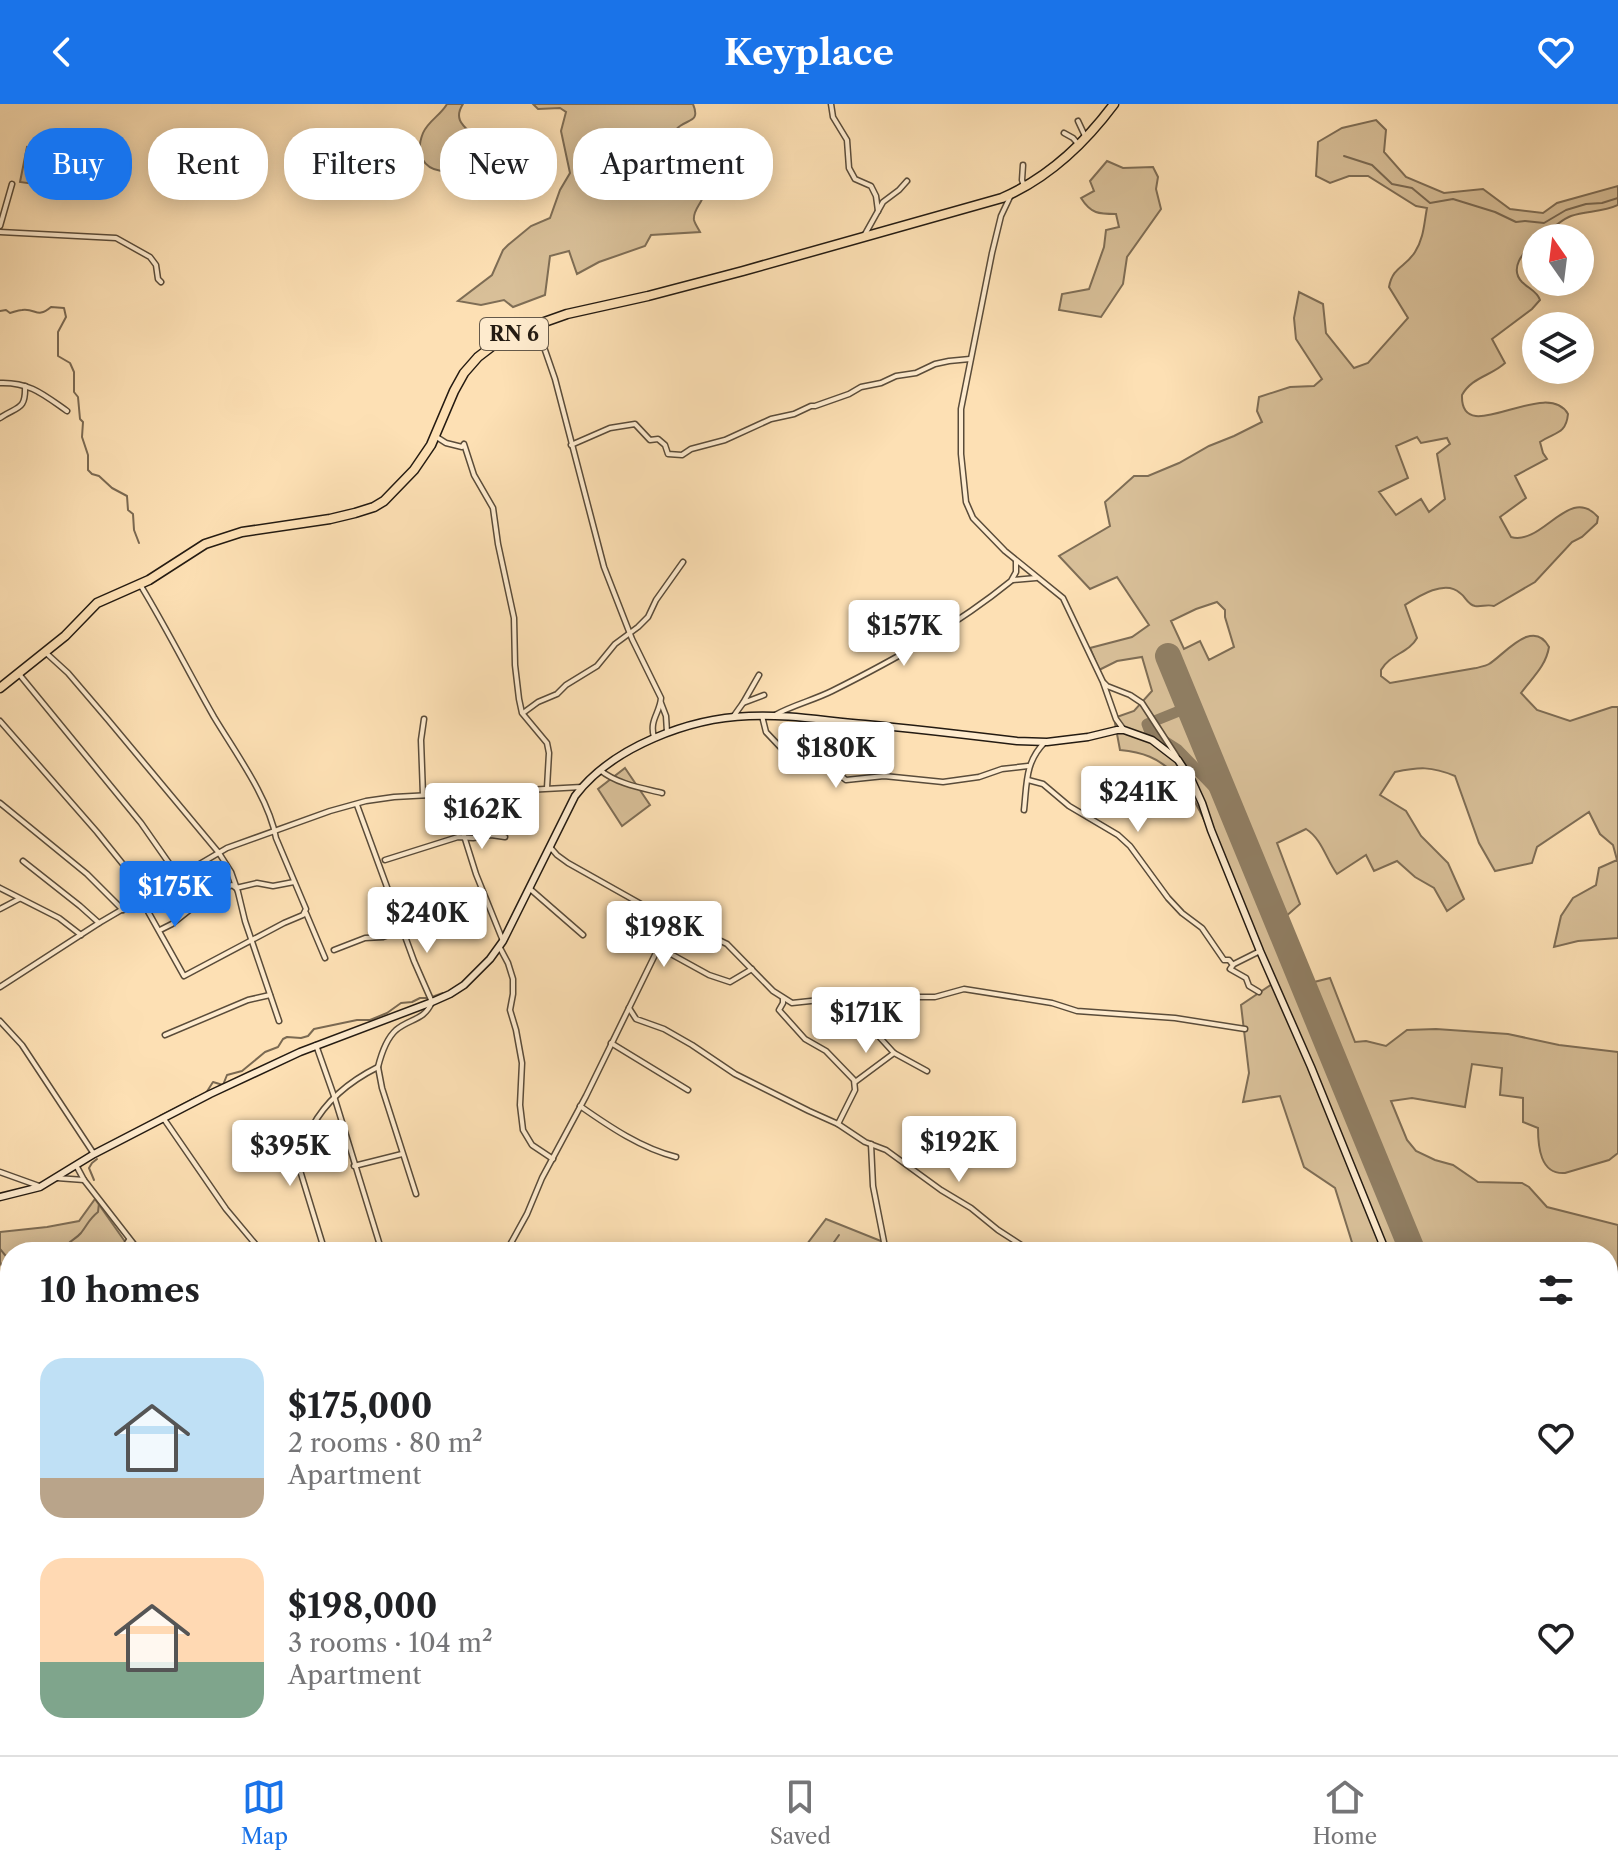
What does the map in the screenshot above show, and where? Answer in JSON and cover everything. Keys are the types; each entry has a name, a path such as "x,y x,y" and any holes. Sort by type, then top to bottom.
{"main road":[{"name":"RN 6","path":"0,688 65,636 97,603 140,584 193,551 227,536 330,519 380,504 414,470 435,436 454,391 471,365 495,344 567,314 664,292 1011,195 1055,166 1114,104"},
{"path":"0,1197 40,1187 94,1154 251,1074 316,1045 450,994 477,973 501,943 561,823 582,787 600,770 623,753 654,737 733,717 773,716 1017,741 1045,742 1124,730 1152,740 1178,760 1197,791 1260,951 1382,1242"}],"street":[{"path":"831,104 833,117 847,140 849,168 855,179 871,186 878,211"},
{"path":"1064,133 1082,141 1078,121"},
{"path":"1023,165 1025,187"},
{"path":"863,238 883,202 907,181"},
{"path":"12,184 0,229 116,238 150,257 161,282"},
{"path":"1011,195 1001,216 961,409 961,454 966,502 973,518 1016,561 1057,592 1069,607 1116,719 1124,730"},
{"path":"993,201 1001,216"},
{"path":"536,325 555,379 604,567 630,634 661,698 667,734"},
{"path":"571,445 610,428 635,424 650,440 663,442 668,454 679,456 861,387 916,373 935,364 970,359"},
{"path":"0,383 25,385 67,411"},
{"path":"0,418 22,406 25,385"},
{"path":"435,436 446,443 466,446 474,475 493,508 514,618 515,665 522,713 547,743 547,788"},
{"path":"773,716 890,661 962,617 1011,581 1016,572 1016,561"},
{"path":"522,713 557,694 597,666 615,644 648,617 683,562"},
{"path":"1011,581 1039,578"},
{"path":"140,584 251,777 325,958"},
{"path":"45,651 68,673 219,853 231,872 279,1021"},
{"path":"18,674 141,823 178,876"},
{"path":"733,717 759,675"},
{"path":"1103,682 1142,703 1178,760"},
{"path":"743,703 764,695"},
{"path":"654,737 655,714 661,703"},
{"path":"762,716 766,732 786,756 831,770 846,780 884,776 943,782 1028,766"},
{"path":"423,795 421,740 424,719"},
{"path":"0,721 147,894"},
{"path":"1024,810 1028,766 1034,753 1045,742"},
{"path":"600,770 619,781 662,793"},
{"path":"1028,780 1043,784 1069,806 1130,846 1168,898 1202,928 1224,960 1229,960 1233,965"},
{"path":"0,987 178,876 219,853 275,831 357,804 394,797 582,787"},
{"path":"448,794 513,979 510,1010 522,1063 520,1105 523,1130 532,1145 553,1159"},
{"path":"0,803 87,874 123,910"},
{"path":"357,804 431,999 424,1014 396,1030 378,1067 416,1194"},
{"path":"385,860 465,836 505,837"},
{"path":"550,847 568,863 657,913 727,944 773,991 792,1003 875,997 935,997 964,989 1052,1003 1077,1011 1175,1018 1245,1029"},
{"path":"23,861 99,923"},
{"path":"160,930 201,901 232,885 236,888 257,883 273,886 294,882"},
{"path":"0,888 59,918 81,935"},
{"path":"529,888 583,935"},
{"path":"0,909 20,899"},
{"path":"141,899 184,976 306,913"},
{"path":"512,1242 673,918"},
{"path":"334,950 365,938 383,937 403,930"},
{"path":"660,948 709,975 730,982 752,969"},
{"path":"1259,992 1249,986 1246,978 1230,969 1260,951"},
{"path":"165,1035 248,1000 270,995"},
{"path":"783,998 779,1010 794,1028 805,1039 826,1051 855,1082 855,1090 838,1124"},
{"path":"842,1000 894,1053 927,1071"},
{"path":"629,1008 636,1019 664,1029 735,1074 890,1153 1017,1242"},
{"path":"0,1021 22,1045 94,1154"},
{"path":"611,1043 688,1090"},
{"path":"316,1045 379,1242"},
{"path":"855,1082 894,1053"},
{"path":"322,1242 295,1154 307,1141 312,1128 334,1096 353,1080 378,1067"},
{"path":"580,1106 642,1145 676,1157"},
{"path":"164,1119 226,1209 254,1242"},
{"path":"871,1144 873,1186 884,1242"},
{"path":"354,1166 403,1154"},
{"path":"76,1165 132,1242"},
{"path":"0,1172 40,1187"},
{"path":"57,1178 84,1180"}],"shaded area":[{"path":"447,104 463,104 459,117 466,128 440,128 440,171 424,160 424,131"},
{"path":"533,104 693,104 695,117 678,128 573,128 573,200 701,200 694,215 700,232 651,235 645,246 599,262 577,274 569,251 550,256 545,295 513,307 504,300 481,305 458,301 492,275 508,245 531,226 550,218 570,173 561,131 566,112 560,108 538,109"},
{"path":"1376,120 1386,130 1384,152 1406,177 1444,193 1483,189 1510,209 1543,213 1557,203 1618,186 1618,205 1577,214 1558,224 1522,224 1522,255 1517,268 1522,282 1522,296 1538,296 1540,300 1492,339 1505,363 1471,384 1462,395 1465,410 1475,416 1542,403 1557,405 1568,414 1562,429 1540,442 1547,459 1515,476 1526,498 1500,517 1511,537 1534,533 1577,507 1587,509 1598,517 1597,523 1572,542 1535,582 1494,606 1472,605 1460,593 1447,588 1432,590 1405,605 1417,638 1385,665 1381,676 1390,683 1483,666 1519,641 1535,636 1549,647 1538,672 1521,693 1537,710 1570,721 1618,707 1618,938 1578,941 1554,947 1561,916 1573,898 1596,885 1599,868 1617,860 1613,845 1600,834 1589,812 1537,847 1532,863 1495,871 1479,843 1455,776 1439,770 1425,768 1395,772 1380,795 1406,811 1421,836 1448,863 1464,899 1447,911 1434,888 1397,861 1374,871 1366,855 1337,874 1320,844 1306,829 1277,843 1300,904 1284,918 1314,982 1330,978 1355,1042 1386,1046 1407,1030 1436,1029 1508,1034 1559,1045 1618,1052 1618,1153 1609,1160 1565,1173 1550,1169 1545,1164 1540,1151 1538,1128 1523,1122 1523,1098 1500,1095 1502,1068 1472,1064 1465,1107 1412,1098 1391,1101 1407,1140 1416,1151 1453,1165 1478,1182 1522,1183 1547,1207 1618,1225 1618,1242 1352,1242 1335,1188 1304,1167 1280,1096 1243,1102 1249,1073 1241,1005 1272,984 1204,819 1183,783 1169,768 1150,757 1120,750 1114,718 1134,711 1152,691 1142,657 1117,661 1099,670 1090,648 1132,637 1149,625 1117,577 1090,589 1059,556 1110,526 1105,502 1134,476 1148,476 1179,463 1262,422 1257,411 1259,397 1290,387 1314,386 1322,379 1296,339 1294,318 1299,292 1323,304 1326,333 1354,368 1368,363 1408,318 1389,287 1393,275 1418,247 1427,208 1416,206 1368,176 1349,176 1330,183 1316,176 1318,142 1342,128","holes":["1417,437 1421,443 1447,438 1450,444 1437,454 1445,499 1429,512 1421,499 1396,515 1379,492 1408,478 1396,446","1217,602 1225,610 1234,647 1209,660 1200,641 1184,649 1171,621"]},
{"path":"1107,161 1123,168 1153,167 1158,177 1156,189 1161,209 1127,257 1123,284 1101,317 1059,310 1062,294 1089,289 1104,247 1106,230 1119,227 1116,214 1096,212 1081,198 1094,191 1090,181"},
{"path":"24,162 24,183 20,182"},
{"path":"625,768 650,805 622,826 598,789"},
{"path":"95,1199 125,1242 0,1242 0,1232 79,1221"},
{"path":"826,1219 881,1242 809,1242"}],"waterway":[{"path":"1344,156 1372,165 1392,184 1412,188 1430,203 1453,199 1516,222 1544,223 1566,210 1618,198"},
{"path":"0,311 39,313 51,307 64,308 66,317 58,332 58,356 70,363 74,372 74,392 83,422 82,437 88,455 88,470 127,496 128,510 133,514 139,543"},
{"path":"206,1093 213,1082 223,1085 227,1075 242,1071 265,1052 278,1047 287,1037 301,1038 314,1029 370,1020 401,1003 443,993"},
{"path":"160,1116 197,1097"},
{"path":"94,1180 89,1168 97,1159"},
{"path":"71,1242 98,1212 99,1203"},
{"path":"834,1242 839,1235"}],"taxiway":[{"path":"1189,707 1147,724 1150,732 1178,750 1228,802"}],"runway":[{"path":"1168,656 1409,1242"}]}
